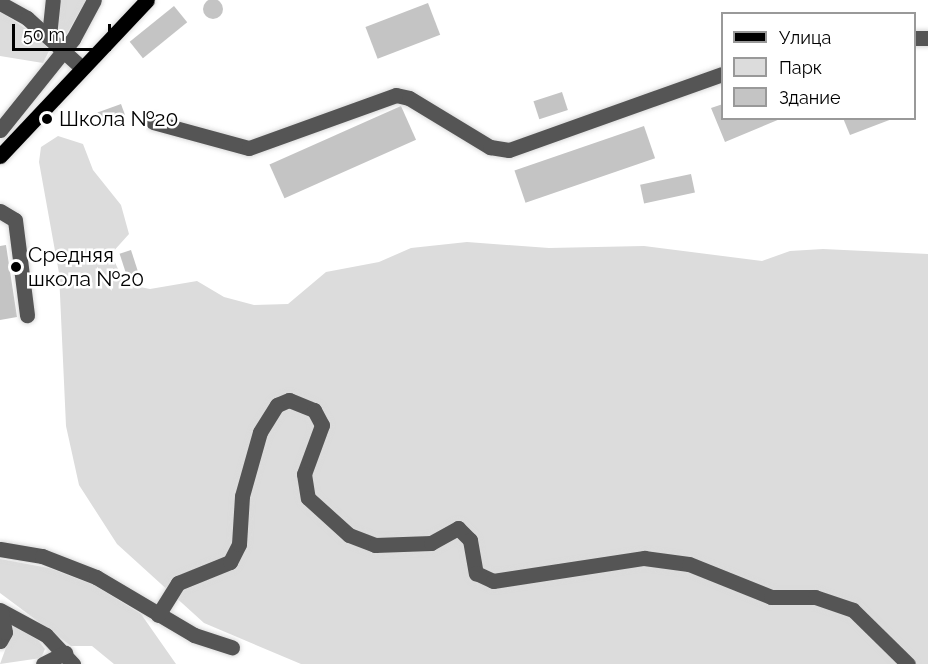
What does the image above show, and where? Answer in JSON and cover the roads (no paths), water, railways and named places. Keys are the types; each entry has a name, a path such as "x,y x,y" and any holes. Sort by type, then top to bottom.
{"main road":[{"path":"0,156 141,2"}],"lane":[{"path":"49,36 53,0"},
{"path":"0,130 63,50 94,0"},
{"path":"0,3 49,36 82,68"},
{"path":"153,122 249,148 396,95 409,98 490,147 509,150 721,75"},
{"path":"0,211 15,220 27,315"},
{"path":"158,615 178,584 230,562 239,544 242,496 260,432 277,405 289,400 314,410 322,426 304,474 308,498 349,536 375,545 431,543 458,528 470,540 476,573 493,581 520,581 644,558 689,564 771,597 815,597 853,610 908,664"},
{"path":"0,549 42,556 96,577 158,615 232,647"},
{"path":"0,640 5,632 1,610"},
{"path":"1,610 46,635 69,658"},
{"path":"43,664 69,658"}],"place":[{"name":"Школа №20","path":"47,119"},
{"name":"Средняя школа №20","path":"16,267"}]}
